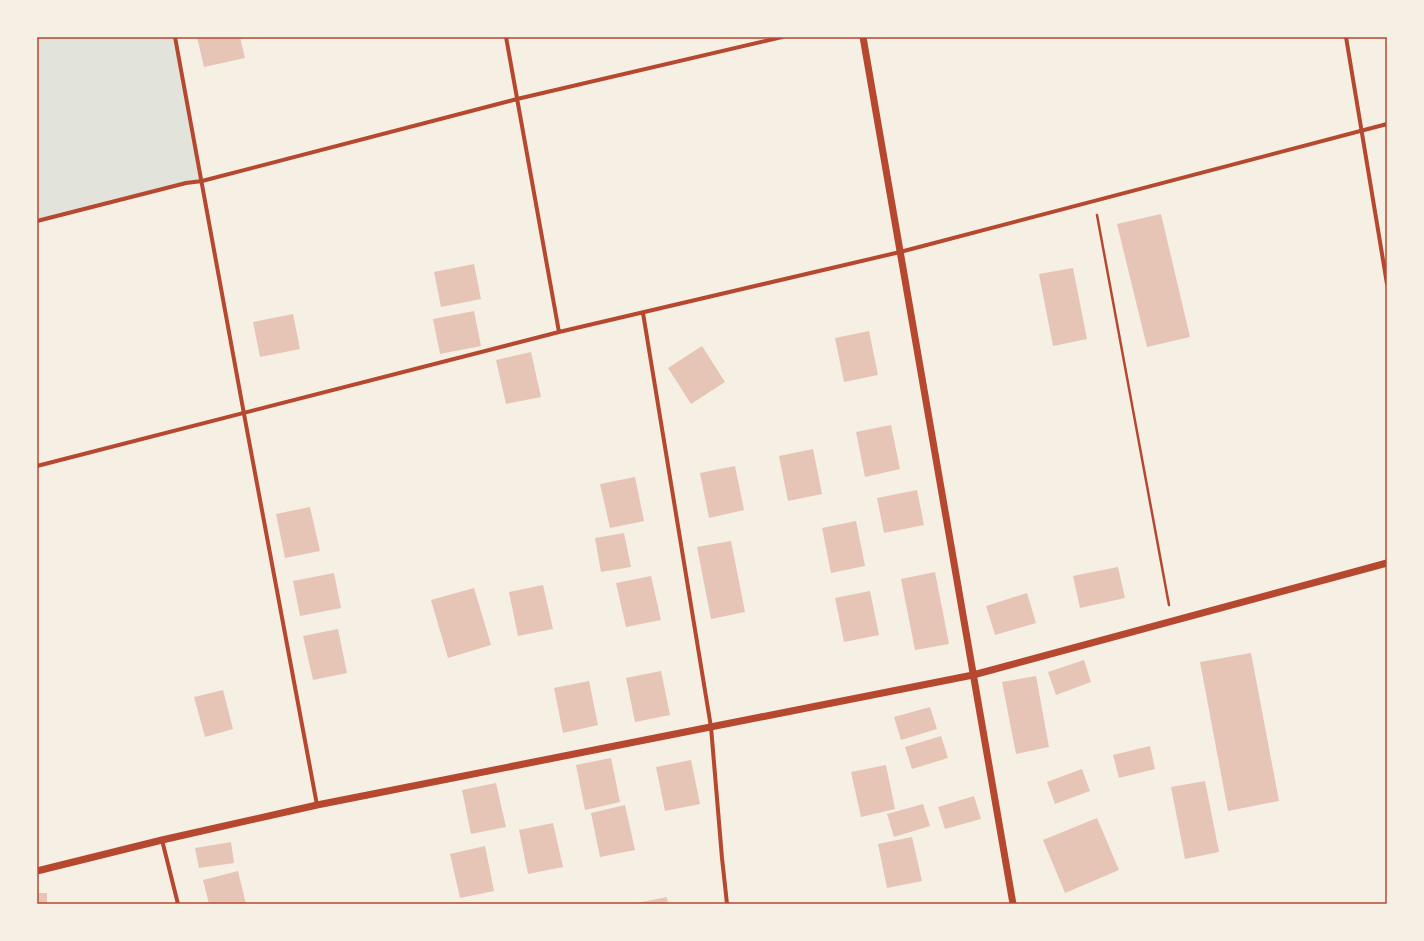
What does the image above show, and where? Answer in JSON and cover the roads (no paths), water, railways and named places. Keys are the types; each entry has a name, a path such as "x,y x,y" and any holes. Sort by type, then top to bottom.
{"street":[{"path":"175,37 318,806"},
{"path":"506,37 559,332"},
{"path":"37,221 186,183 202,181 517,99 782,37"},
{"path":"863,37 1013,904"},
{"path":"1346,37 1387,284"},
{"path":"37,466 559,332 900,252 1387,124"},
{"path":"643,313 711,727 727,904"},
{"path":"37,871 162,840 318,806 973,675 1387,563"},
{"path":"162,840 178,904"}]}
